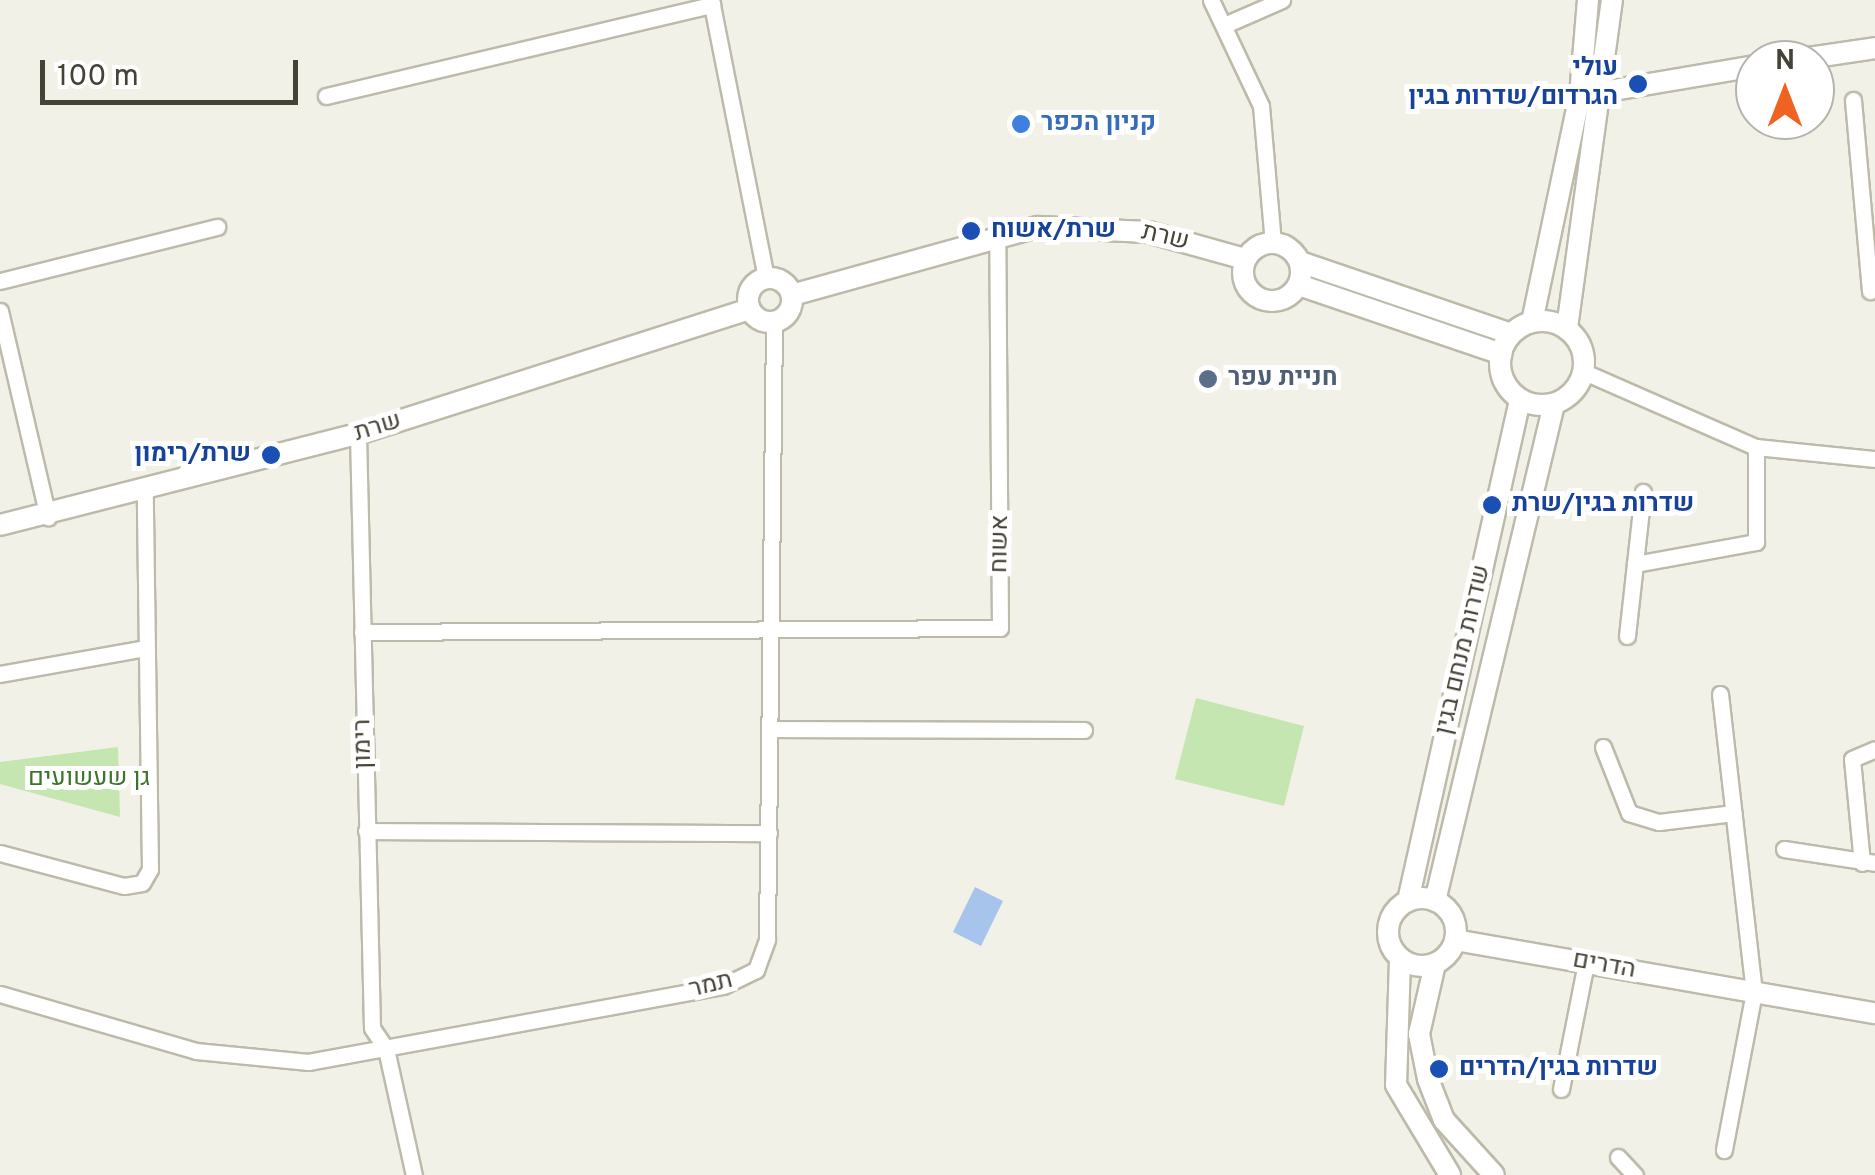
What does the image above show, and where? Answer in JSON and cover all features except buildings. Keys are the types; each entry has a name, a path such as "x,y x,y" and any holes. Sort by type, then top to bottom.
{"street":[{"path":"1211,0 1230,23 1261,106 1273,243 1300,262 1511,334"},
{"path":"1230,23 1282,0"},
{"path":"1588,0 1591,94 1567,328 1584,372 1756,447 1875,459"},
{"path":"1532,322 1612,0"},
{"path":"326,96 712,2 766,278 792,295 774,322 750,309 749,293 766,278"},
{"path":"1835,54 1875,48"},
{"path":"1591,94 1735,69"},
{"path":"1853,100 1870,235 1870,291"},
{"name":"שרת","path":"792,295 997,232 1103,226 1245,259"},
{"path":"0,281 217,227"},
{"name":"אשוח","path":"771,630 1000,628 997,232"},
{"path":"1273,243 1245,259 1246,286 1259,299 1286,298 1298,285 1300,262"},
{"path":"1298,285 1502,354"},
{"name":"שרת","path":"0,524 144,494 358,434 750,309"},
{"path":"0,310 48,517"},
{"name":"תמר","path":"0,994 258,1062 386,1049 742,979 768,939 774,322"},
{"path":"1567,328 1532,322 1511,334 1502,354 1502,378 1520,400 1554,404 1584,372"},
{"name":"שדרות מנחם בגין","path":"1408,901 1520,400"},
{"name":"שדרות מנחם בגין","path":"1434,901 1554,404"},
{"name":"רימון","path":"358,434 372,1028 386,1049 414,1175"},
{"path":"1636,564 1756,542 1756,447"},
{"path":"1628,636 1643,492"},
{"path":"0,853 142,883 150,869 144,494"},
{"path":"362,632 771,630"},
{"path":"0,674 146,648"},
{"path":"1720,694 1754,992 1724,1150"},
{"path":"770,729 1084,730"},
{"path":"1603,748 1629,814 1659,822 1734,813"},
{"path":"1784,848 1868,863 1852,759 1875,749"},
{"path":"366,832 769,832"},
{"path":"1450,1175 1396,1084 1400,959 1388,924 1408,901 1434,901 1452,917 1455,940 1435,964 1419,1034 1428,1078 1444,1120 1494,1175"},
{"name":"הדרים","path":"1455,940 1875,1012"},
{"path":"1400,959 1435,964"},
{"path":"1561,1089 1586,963"},
{"path":"1618,1156 1635,1175"}],"green space":[{"path":"1196,698 1304,726 1284,806 1175,779"},
{"name":"גן שעשועים","path":"118,747 120,817 0,784 0,762"}],"water":[{"path":"975,887 1003,901 981,946 953,932"}],"place":[{"name":"עולי הגרדום/שדרות בגין","path":"1638,84"},
{"name":"קניון הכפר","path":"1021,124"},
{"name":"שרת/אשוח","path":"971,231"},
{"name":"חניית עפר","path":"1208,379"},
{"name":"שרת/רימון","path":"271,455"},
{"name":"שדרות בגין/שרת","path":"1492,505"},
{"name":"שדרות בגין/הדרים","path":"1439,1069"}]}
